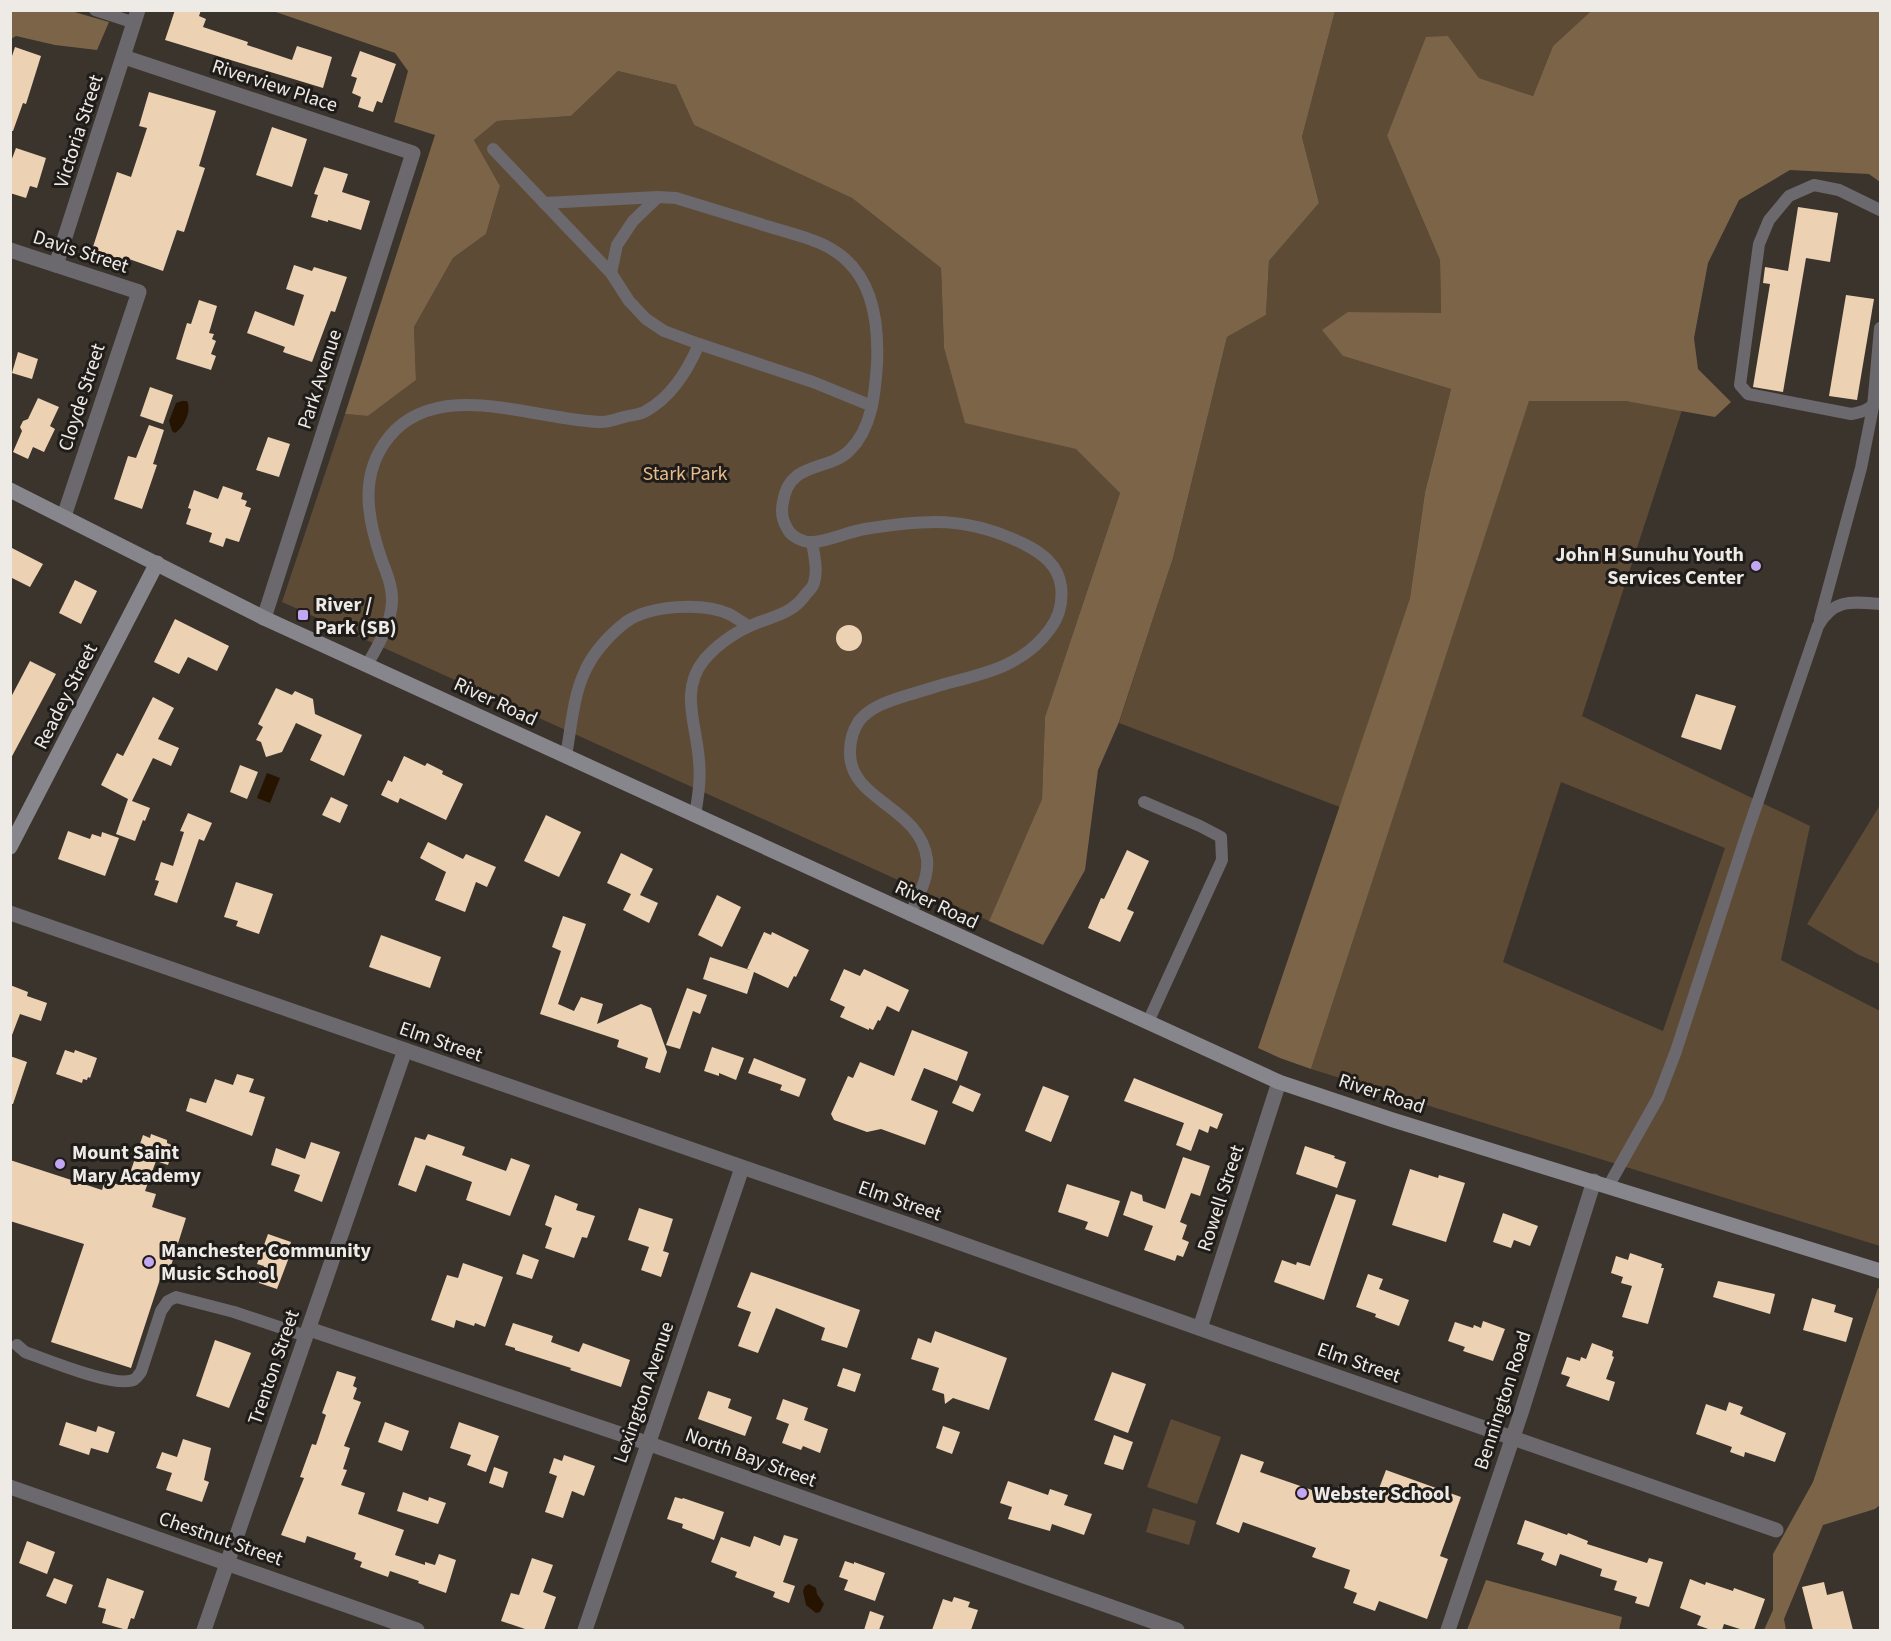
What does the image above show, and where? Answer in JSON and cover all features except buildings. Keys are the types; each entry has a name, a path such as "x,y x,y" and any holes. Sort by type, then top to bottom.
{"street":[{"name":"Victoria Street","path":"56,265 136,17"},
{"name":"Riverview Place","path":"124,57 413,153"},
{"name":"Park Avenue","path":"264,618 413,153"},
{"name":"Davis Street","path":"10,250 139,292"},
{"name":"Cloyde Street","path":"64,516 139,292"},
{"name":"River Road","path":"10,490 264,618 1279,1082 1393,1120 1881,1271"},
{"name":"Readey Street","path":"10,848 157,563"},
{"name":"Elm Street","path":"10,913 1776,1530"},
{"name":"Trenton Street","path":"204,1630 405,1050"},
{"name":"Rowell Street","path":"1200,1328 1279,1082"},
{"name":"Lexington Avenue","path":"585,1630 741,1168"},
{"name":"Bennington Road","path":"1448,1630 1601,1183"},
{"name":"North Bay Street","path":"308,1333 647,1443 1177,1630"},
{"name":"Chestnut Street","path":"10,1487 417,1630"}],"lane":[{"path":"95,10 136,17"},
{"path":"493,149 611,273 629,301 646,319 664,331 813,382 872,406"},
{"path":"1877,403 1862,412 1851,414 1748,394 1740,385 1759,244 1769,220 1789,196 1814,185 1839,189 1881,210"},
{"path":"611,273 617,245 633,221 658,197"},
{"path":"544,203 676,198 806,238 827,246 846,259 861,276 876,316 877,360 872,406 864,432 848,453 801,472 784,489 781,511 787,530 798,539 812,542 863,530 927,521 950,521 998,531 1038,551 1052,564 1061,583 1062,603 1054,623 1042,641 1026,655 1007,666 915,693 874,708 859,721 850,740 850,763 859,783 903,816 924,846 927,860 926,877 910,915"},
{"path":"1601,1183 1658,1098 1676,1051 1818,626 1877,403 1881,328"},
{"path":"367,665 391,615 392,599 388,578 374,537 368,494 370,473 378,453 390,435 407,421 427,411 448,405 493,406 537,415 603,422 645,412 669,392 690,367 699,344"},
{"path":"695,816 700,788 700,770 689,701 693,681 703,661 719,645 748,626 771,620 799,605 814,584 816,566 812,542"},
{"path":"1818,626 1828,612 1840,604 1861,602 1881,604"},
{"path":"566,756 584,672 596,653 627,622 649,613 671,608 702,607 729,614 748,626"},
{"path":"1144,802 1221,837 1222,860 1148,1022"},
{"path":"16,1345 25,1352 106,1380 123,1382 135,1379 141,1372 161,1311 168,1301 176,1297 308,1333"}],"green space":[{"path":"1335,11 1591,11 1553,46 1533,96 1479,78 1448,36 1387,136 1440,260 1441,314 1348,312 1343,356 1451,389 1425,492 1410,598 1340,807 1119,723 1173,558 1227,337 1266,315 1269,261 1319,203 1302,137"},
{"name":"Stark Park","path":"618,71 676,85 694,125 852,198 941,268 944,348 965,422 1077,449 1120,493 1045,717 1042,799 989,921 282,602 345,414 368,416 416,380 414,327 453,258 486,234 500,186 474,140 497,121 571,116"},
{"path":"1529,400 1625,401 1682,410 1582,716 1810,826 1781,960 1880,1011 1880,1246 1311,1069","holes":["1561,782 1725,848 1663,1031 1503,962"]},
{"path":"1880,805 1880,964 1859,955 1807,924"},
{"path":"1171,1419 1221,1437 1197,1504 1147,1487"},
{"path":"1153,1508 1196,1521 1189,1545 1146,1532"}],"shaded area":[{"path":"11,10 71,11 109,22 97,50 55,45 16,36 11,39"},
{"path":"273,11 1335,11 1302,137 1319,203 1269,261 1266,315 1227,337 1173,558 1119,722 1098,770 1085,870 1043,945 989,921 1042,799 1045,717 1120,493 1076,449 965,423 944,348 941,268 852,198 694,125 676,85 618,71 571,116 497,121 474,140 500,186 486,234 453,258 414,327 416,380 368,416 345,414 435,135 394,122 408,71 395,53"},
{"path":"1591,11 1880,11 1880,182 1869,174 1790,170 1739,200 1708,263 1694,338 1698,369 1731,402 1715,417 1625,401 1529,401 1311,1069 1258,1048 1410,598 1425,492 1451,389 1343,356 1322,330 1348,312 1441,313 1440,260 1387,136 1426,37 1448,36 1479,78 1533,96 1553,46"},
{"path":"187,401 188,414 175,433 169,421 176,403"},
{"path":"267,773 280,778 270,803 257,798"},
{"path":"1878,1288 1880,1289 1880,1505 1875,1509 1823,1525 1784,1619 1786,1630 1764,1630 1773,1610 1773,1554 1813,1482"},
{"path":"1486,1580 1622,1617 1619,1630 1467,1630"},
{"path":"809,1584 816,1588 824,1604 820,1612 816,1613 806,1605 803,1591"}],"place":[{"name":"John H Sunuhu Youth Services Center","path":"1756,566"},
{"name":"River / Park (SB)","path":"303,615"},
{"name":"Mount Saint Mary Academy","path":"60,1164"},
{"name":"Manchester Community Music School","path":"149,1262"},
{"name":"Webster School","path":"1302,1493"}]}
